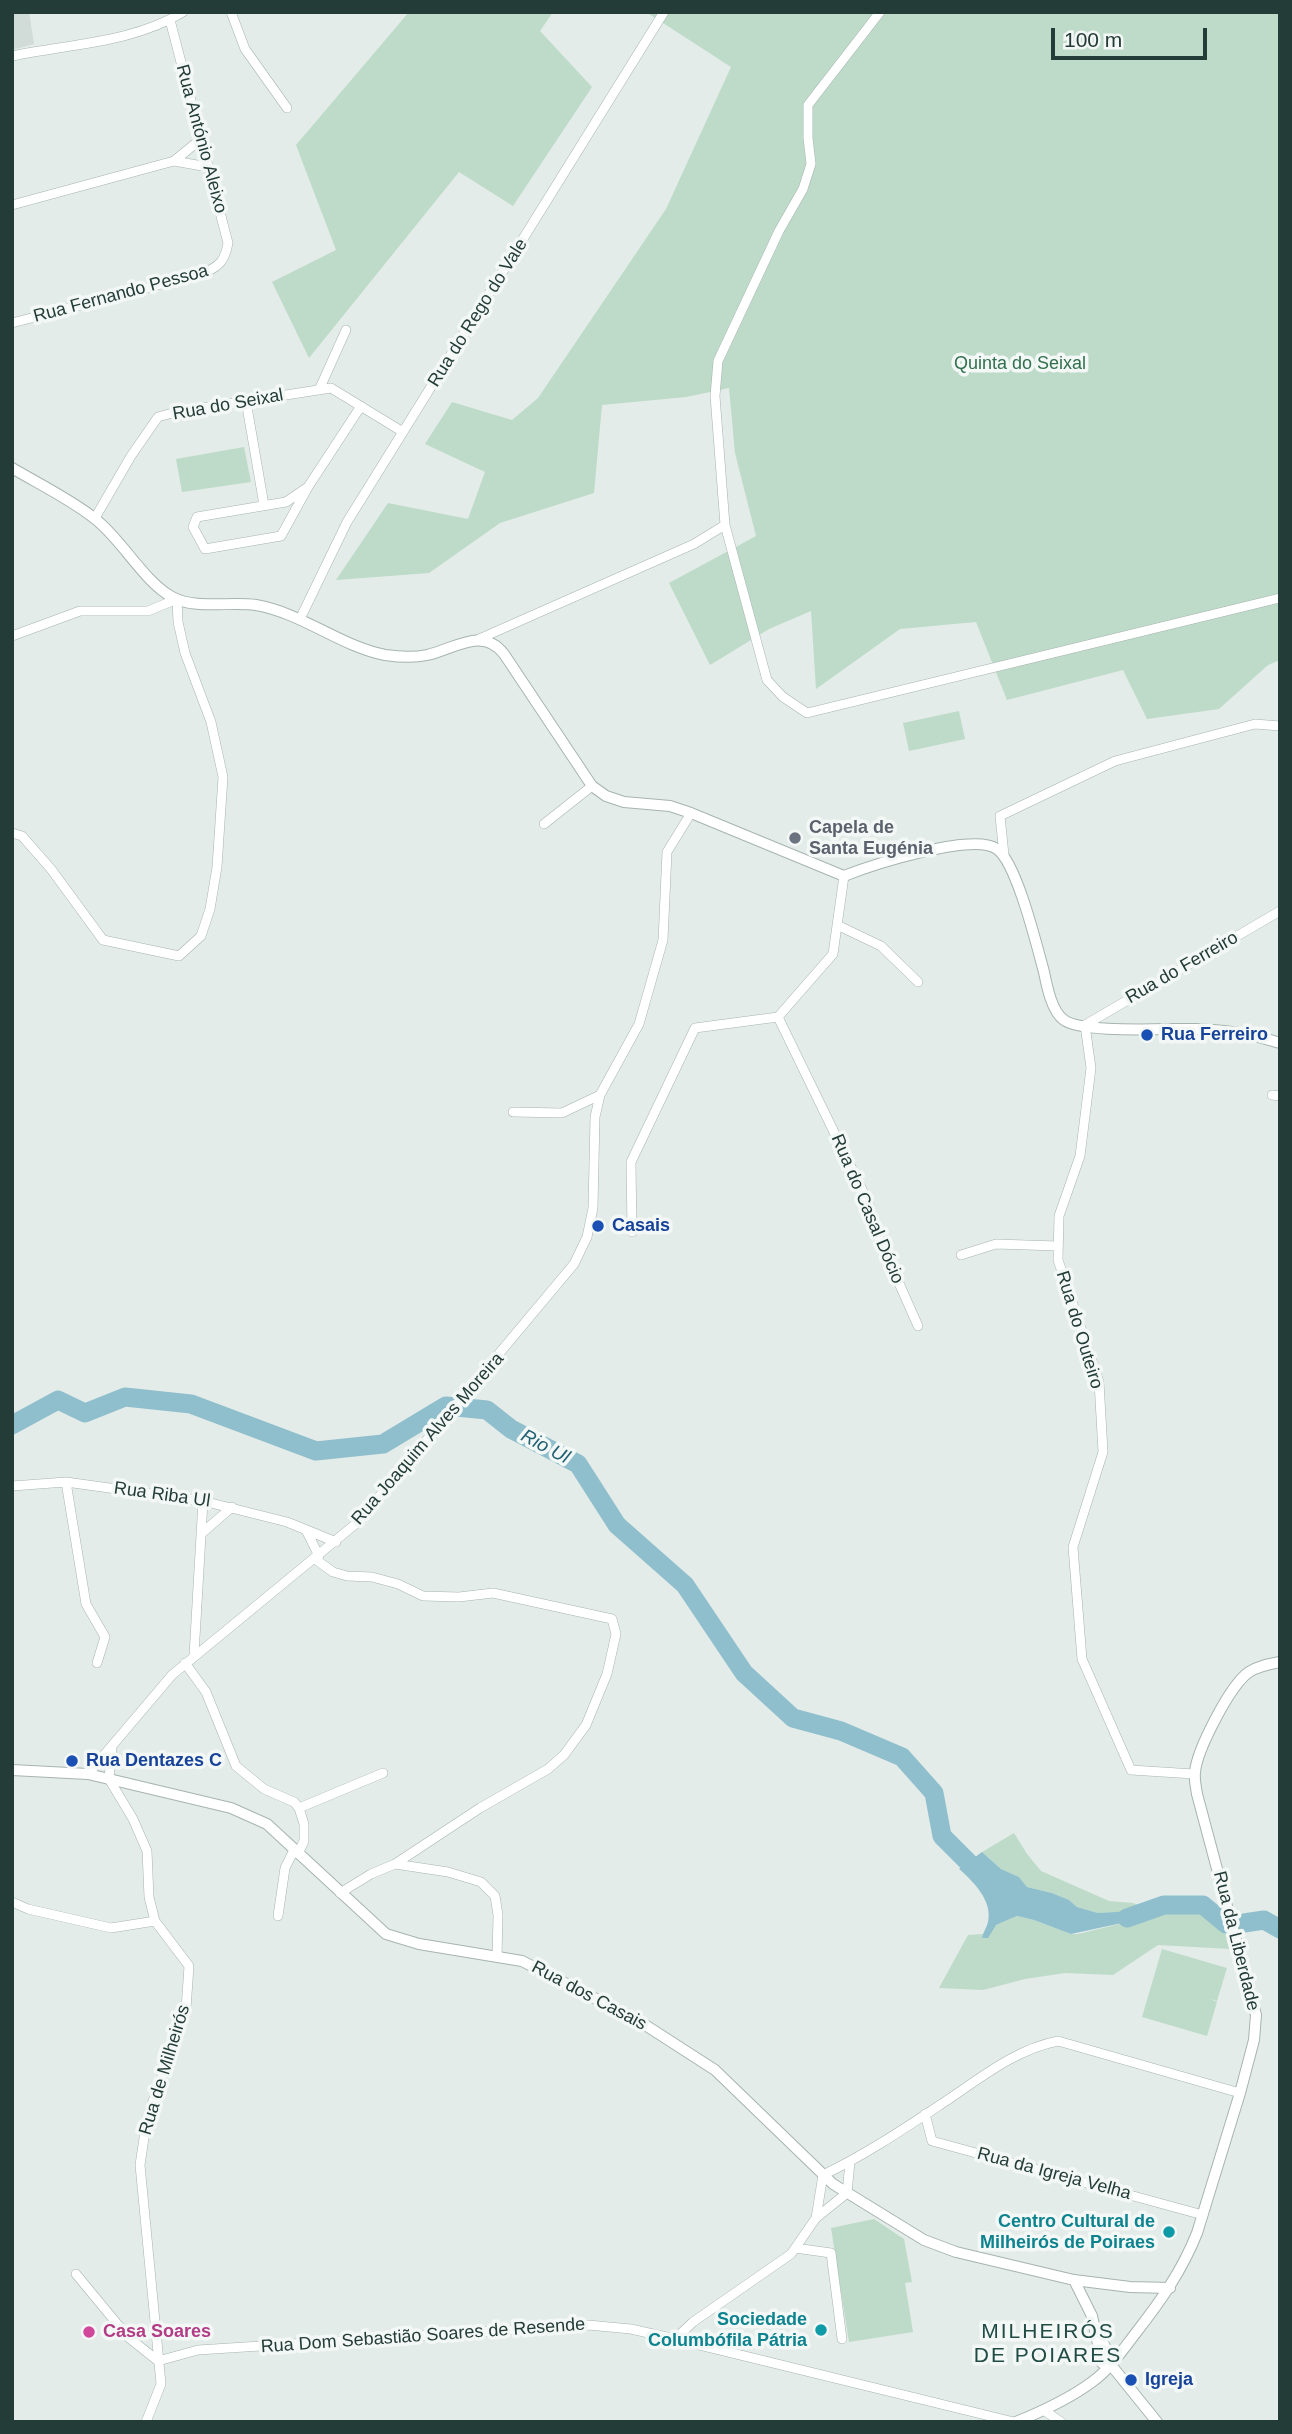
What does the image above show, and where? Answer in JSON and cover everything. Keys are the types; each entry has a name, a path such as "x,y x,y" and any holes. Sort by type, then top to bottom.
{"street":[{"path":"12,56 119,37 170,20 183,12"},
{"path":"232,12 246,49 287,108"},
{"name":"Rua do Rego do Vale","path":"300,619 341,532 664,12"},
{"path":"880,12 808,105 807,138 811,164 803,189 779,231 718,361 715,396 725,525 767,680 783,697 807,713 1280,598"},
{"name":"Rua António Aleixo","path":"170,20 228,243 225,258"},
{"path":"174,162 201,139"},
{"path":"12,205 174,162 208,167"},
{"name":"Rua Fernando Pessoa","path":"12,323 204,273 216,268 225,258"},
{"path":"319,390 346,330"},
{"name":"Rua do Seixal","path":"95,518 131,456 158,418 176,412 331,388 403,432"},
{"path":"246,401 264,505"},
{"path":"308,487 286,502 197,517 193,527 205,549 281,536 308,487 362,406"},
{"path":"12,468 95,518 162,589 177,599"},
{"path":"12,636 80,611 148,611 177,599 258,606 300,619 369,650 398,657 428,655 479,639 694,544 725,525"},
{"path":"12,833 22,836 51,869 103,940 179,956 201,936 210,909 217,867 223,777 211,722 185,653 178,622 177,599"},
{"path":"479,639 492,642 505,653 592,786 615,799 670,806 691,813 844,876 875,863 970,843 990,845 1004,855"},
{"path":"1280,726 1255,724 1115,761 1000,816 1004,855 1026,905 1046,982 1062,1019 1069,1023 1113,1029 1221,1031 1280,1043"},
{"path":"544,824 592,786"},
{"name":"Rua Joaquim Alves Moreira","path":"88,1774 172,1675 358,1522 574,1264 587,1237 593,1208 595,1117 600,1095 639,1024 663,940 667,852 691,813"},
{"path":"632,1232 631,1161 695,1028 778,1017 833,954 844,876"},
{"name":"Rua do Ferreiro","path":"1085,1026 1280,911"},
{"path":"837,925 881,946 918,982"},
{"name":"Rua do Casal Dócio","path":"778,1017 869,1204 871,1220 918,1325"},
{"name":"Rua do Outeiro","path":"1085,1026 1091,1068 1080,1156 1059,1216 1058,1245 1058,1260 1099,1382 1103,1452 1073,1547 1082,1659 1131,1770 1194,1774"},
{"path":"513,1112 562,1113 600,1095"},
{"path":"961,1255 996,1244 1058,1245"},
{"path":"66,1482 86,1604 105,1637 97,1662"},
{"name":"Rua Riba Ul","path":"12,1486 66,1482 203,1501 287,1522 336,1542"},
{"path":"194,1655 203,1501"},
{"path":"202,1533 232,1507"},
{"path":"307,1532 317,1557 333,1572 347,1576 372,1577 398,1584 423,1596 459,1597 494,1593 512,1599 591,1613 612,1619 616,1634 607,1674 586,1725 564,1755 548,1769 480,1808 395,1864 371,1874 340,1893"},
{"path":"1194,1774 1198,1759 1237,1683 1249,1672 1263,1665 1280,1662"},
{"path":"185,1663 206,1692 236,1766 264,1789 294,1802 299,1808 304,1824 304,1841 285,1868 278,1916"},
{"path":"109,1779 112,1746"},
{"name":"Rua dos Casais","path":"12,1770 88,1774 231,1808 267,1825 386,1934 419,1944 522,1961 639,2021 715,2070 833,2184 924,2240 956,2252 1074,2280 1130,2287 1170,2288"},
{"path":"299,1808 383,1773"},
{"name":"Rua da Liberdade","path":"1015,2422 1045,2411 1094,2381 1111,2365 1170,2288 1188,2256 1203,2215 1240,2093 1254,2040 1256,2015 1194,1774"},
{"name":"Rua de Milheirós","path":"109,1779 133,1819 147,1851 149,1898 155,1921 189,1966 186,2009 147,2118 140,2165 161,2384 146,2422"},
{"path":"395,1864 448,1872 481,1882 495,1896 498,1915 497,1957"},
{"path":"12,1902 28,1909 111,1928 155,1921"},
{"path":"816,2218 823,2175 850,2162 989,2071 1035,2046 1058,2041 1240,2093"},
{"name":"Rua da Igreja Velha","path":"925,2114 932,2141 1203,2215"},
{"path":"675,2339 693,2322 791,2254 816,2218 847,2193 850,2162"},
{"path":"795,2248 831,2253 842,2339"},
{"path":"76,2274 128,2337 158,2361"},
{"path":"1074,2280 1109,2355 1111,2365 1157,2422"},
{"name":"Rua Dom Sebastião Soares de Resende","path":"158,2361 198,2350 588,2325 631,2329 1015,2422"},
{"path":"1045,2411 1061,2422"}],"shaded area":[{"path":"12,12 29,12 34,44 12,50"}],"green space":[{"path":"409,12 553,12 540,31 592,87 513,206 459,172 309,358 272,282 336,250 296,145"},
{"name":"Quinta do Seixal","path":"646,12 1280,12 1280,660 1268,665 1219,709 1147,719 1123,670 1007,700 976,622 900,629 816,689 811,611 769,629 710,665 669,583 756,536 735,453 729,388 686,397 602,405 594,493 500,523 429,573 336,580 388,503 468,519 485,472 425,444 452,402 512,420 538,398 666,209 731,67"},
{"path":"244,447 251,482 182,492 176,459"},
{"path":"959,711 965,739 909,751 903,723"},
{"path":"1014,1833 1041,1871 1109,1901 1133,1903 1151,1910 1164,1905 1203,1905 1226,1924 1231,1949 1158,1945 1113,1975 1065,1973 1025,1979 983,1990 939,1988 968,1935 983,1934 1017,1916 1078,1934 1136,1920 1150,1911 1098,1913 1077,1907 1069,1900 1052,1893 1027,1887 1019,1877 1001,1869 982,1852"},
{"path":"1162,1949 1227,1968 1217,2001 1209,1999 1217,2002 1207,2036 1142,2017"},
{"path":"874,2219 904,2239 912,2282 905,2283 913,2332 849,2342 831,2228"}],"water":[{"path":"982,1852 1001,1869 1019,1877 1027,1887 1052,1893 1069,1900 1077,1907 1098,1913 1151,1910 1136,1920 1071,1934 1017,1916 996,1925 988,1938 982,1938 988,1922 988,1907 976,1886 959,1869"}],"waterway":[{"name":"Rio Ul","path":"12,1425 58,1400 85,1413 125,1397 191,1404 316,1451 383,1444 446,1406 487,1410 511,1429 578,1464 617,1525 685,1585 744,1673 793,1718 841,1731 902,1757 934,1793 942,1836 986,1880"},
{"path":"1127,1918 1164,1905 1203,1905 1226,1924"},
{"name":"Rio Ul","path":"1244,1923 1264,1920 1280,1929"}],"place":[{"name":"Capela de Santa Eugénia","path":"795,838"},
{"name":"Rua Ferreiro","path":"1147,1035"},
{"name":"Casais","path":"598,1226"},
{"name":"Rua Dentazes C","path":"72,1761"},
{"name":"Centro Cultural de Milheirós de Poiraes","path":"1169,2232"},
{"name":"Sociedade Columbófila Pátria","path":"821,2330"},
{"name":"Casa Soares","path":"89,2332"},
{"name":"Igreja","path":"1131,2380"}],"district":[{"name":"MILHEIRÓS DE POIARES","path":"1048,2344"}]}
